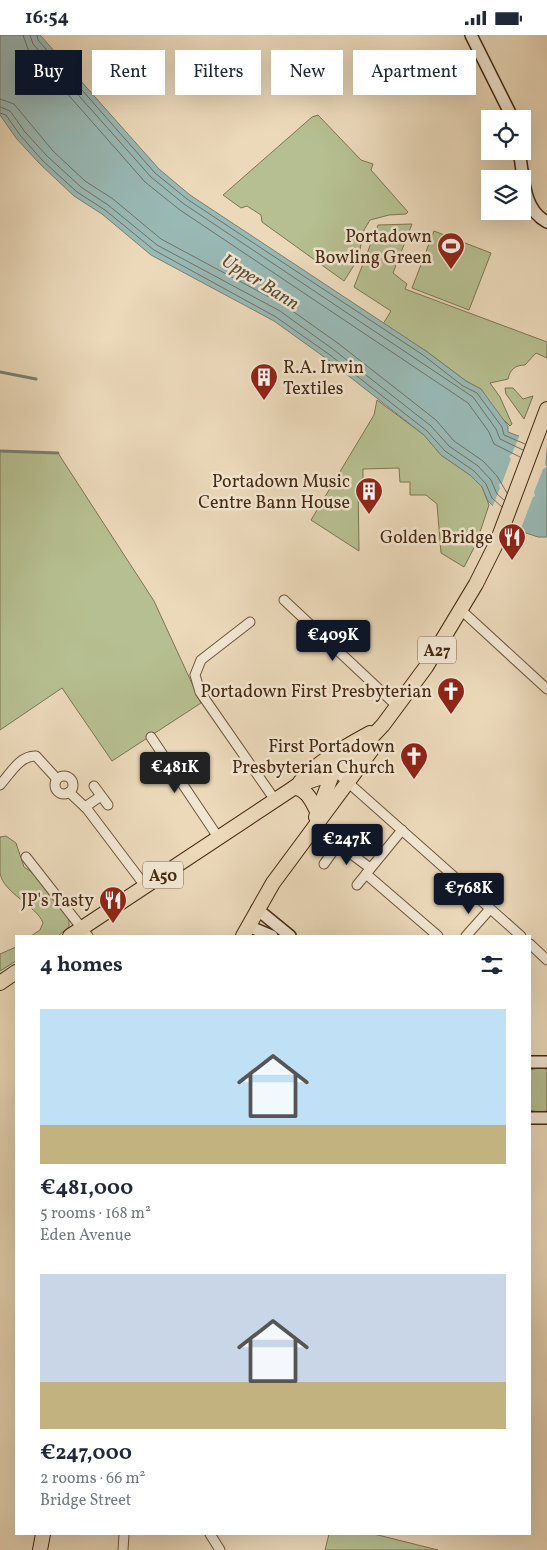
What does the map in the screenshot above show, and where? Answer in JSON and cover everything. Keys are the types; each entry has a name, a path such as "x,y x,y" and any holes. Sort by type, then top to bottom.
{"main road":[{"name":"A27","path":"334,769 353,757 398,707 426,667 461,609 497,542 542,421"},
{"name":"A27","path":"313,828 317,811 334,769 337,752 383,725"},
{"name":"A27","path":"246,931 276,877 375,745 383,725"},
{"name":"A50","path":"296,786 308,773 337,752"},
{"name":"A50","path":"85,932 218,837 296,786 334,769"},
{"path":"296,786 310,797 317,811"},
{"path":"0,983 15,973"},
{"path":"40,1550 43,1535"}],"street":[{"path":"466,35 473,40 508,110"},
{"path":"521,160 529,206 547,222"},
{"path":"284,600 398,707"},
{"path":"461,609 547,689"},
{"path":"250,621 201,660 195,675 200,692 275,800"},
{"path":"151,737 218,837"},
{"path":"0,785 22,759 29,755 36,756 57,779"},
{"path":"334,769 520,935"},
{"path":"62,776 71,779 73,784 69,792 64,794 58,792 54,784 57,779 62,776"},
{"path":"94,786 108,805"},
{"path":"69,792 85,807 146,887"},
{"path":"85,807 101,795"},
{"path":"357,885 402,830"},
{"path":"324,863 346,833"},
{"path":"338,845 437,935"},
{"path":"26,857 85,932"},
{"path":"257,909 289,935"},
{"path":"467,935 490,909"},
{"path":"246,931 267,935"},
{"path":"531,945 547,959"},
{"path":"531,1062 547,1062"},
{"path":"531,1118 547,1118"},
{"path":"123,1550 124,1535"},
{"path":"211,1535 220,1550"}],"green space":[{"path":"318,115 361,160 373,164 371,170 408,212 406,214 389,215 370,220 364,230 358,259 344,281 262,222 261,215 247,206 241,208 223,195 312,117"},
{"path":"412,224 393,273 407,284 405,289 547,342 547,358 536,353 525,365 514,368 508,379 490,383 500,397 512,424 510,426 496,412 481,389 466,381 426,351 383,324 391,311 354,287 378,225"},
{"name":"Portadown Bowling Green","path":"434,231 491,253 469,310 412,288"},
{"path":"505,388 513,388 523,399 533,396 524,419 506,394"},
{"path":"377,400 424,435 441,455 470,475 482,487 489,505 476,544 464,567 441,553 437,504 426,495 410,495 410,482 400,482 399,468 363,469 363,482 358,483 359,551 311,520 374,415"},
{"path":"0,451 58,453 154,601 201,703 112,761 62,688 0,730"},
{"path":"6,836 16,843 24,867 39,877 69,918 69,927 59,935 32,935 40,930 43,923 40,917 13,893 2,880 0,873 0,837"},
{"path":"15,947 15,962 0,971 0,954"},
{"path":"547,1069 547,1111 531,1110 531,1070"},
{"path":"329,1535 378,1535 438,1550 325,1550"}],"water":[{"name":"Upper Bann","path":"0,35 40,35 53,50 15,50 15,95 82,95 82,82 159,169 190,195 426,351 466,381 481,389 508,426 508,432 547,447 547,537 538,537 520,531 488,501 482,487 470,475 441,455 424,435 327,359 274,321 151,255 102,214 74,196 16,138 0,115"}],"pier":[{"path":"520,434 547,444 545,464 547,467 543,469 534,492 535,496 520,531 515,529 492,508 500,488 499,484 502,483 511,459 509,456 512,454"}],"waterway":[{"path":"0,372 36,379"},
{"path":"0,451 58,453"}],"place":[{"name":"Portadown Bowling Green","path":"451,270"},
{"name":"R.A. Irwin Textiles","path":"264,401"},
{"name":"Portadown Music Centre Bann House","path":"369,515"},
{"name":"Golden Bridge","path":"512,561"},
{"name":"Portadown First Presbyterian","path":"451,715"},
{"name":"First Portadown Presbyterian Church","path":"414,780"},
{"name":"JP's Tasty","path":"113,924"}]}
